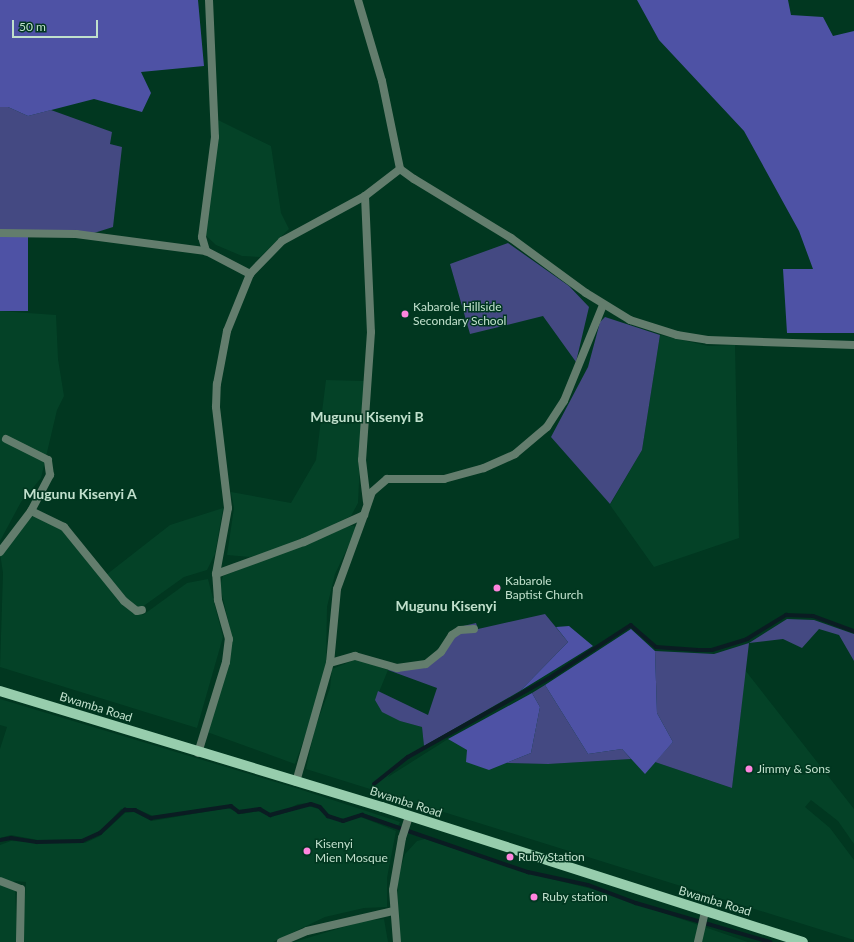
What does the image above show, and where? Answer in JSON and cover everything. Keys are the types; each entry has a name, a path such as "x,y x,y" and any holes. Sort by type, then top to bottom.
{"main road":[{"name":"Bwamba Road","path":"0,691 409,817 803,942"}],"street":[{"path":"206,251 202,237 202,220 215,137 209,0"},
{"path":"358,0 382,81 400,169 511,238 603,305 630,320 678,335 748,342 854,345"},
{"path":"198,753 226,662 229,640 218,600 216,574 228,508 218,442 217,384 227,331 250,274 282,241 366,196 400,169"},
{"path":"366,196 371,332 362,460 366,511"},
{"path":"0,233 76,234 206,251 250,274"},
{"path":"296,782 330,663 335,597 377,484 387,479 444,479 460,475 505,459 532,442 547,427 564,401 603,305"},
{"path":"0,552 30,511 50,474 48,460 6,439"},
{"path":"30,511 64,527 124,601 137,610 142,610"},
{"path":"216,574 304,542 366,511"},
{"path":"330,663 355,656 397,668 426,664 441,652 452,635 460,630 474,629"},
{"path":"397,942 393,912 396,868 402,838 409,817"},
{"path":"0,881 21,889 20,942"},
{"path":"699,941 705,911"},
{"path":"281,942 307,931 393,912"}],"shaded area":[{"path":"0,0 198,0 204,66 141,72 151,93 142,112 94,99 28,116 8,107 0,107"},
{"path":"637,0 788,0 791,15 823,17 833,36 854,31 854,333 787,333 783,269 813,269 799,231 744,131 659,40"},
{"path":"0,107 8,107 28,116 51,110 112,132 110,144 122,147 113,227 94,233 0,234"},
{"path":"216,119 271,146 281,213 289,229 260,257 242,256 216,245 201,231"},
{"path":"0,234 28,234 28,311 0,311"},
{"path":"508,243 569,286 589,307 576,362 543,316 470,334 450,264"},
{"path":"0,311 56,315 58,359 64,396 57,410 41,478 21,502 0,541"},
{"path":"605,317 660,335 642,450 610,504 551,437 588,367 600,322"},
{"path":"660,335 708,346 735,345 739,538 654,567 610,505 642,450"},
{"path":"326,380 364,381 358,503 351,516 286,547 250,557 227,555 234,508 231,492 291,503 316,460"},
{"path":"223,508 215,554 207,570 184,577 138,610 143,615 187,583 208,579 223,637 197,728 0,667 3,573 0,553 26,515 59,523 106,575 170,525"},
{"path":"350,526 354,526 356,530 335,574 327,607 326,668 318,700 295,764 207,732 230,658 232,637 220,586 223,576"},
{"path":"545,614 568,642 520,691 424,746 422,727 400,721 382,712 375,700 378,691 428,715 437,688 388,670 391,665 413,666 434,657 459,627 476,623 478,629"},
{"path":"787,619 814,620 854,634 854,661 839,635 819,629 802,648 783,639 749,643"},
{"path":"569,626 593,646 520,691 568,642 556,627"},
{"path":"631,629 655,651 657,713 673,742 645,774 622,749 588,754 545,685"},
{"path":"749,643 732,788 655,762 673,742 657,713 655,651 714,654"},
{"path":"357,659 388,670 379,692 400,721 422,727 424,746 401,760 388,777 448,739 467,750 489,770 506,763 548,764 631,759 645,773 655,762 732,788 745,670 854,809 854,844 838,821 811,800 805,807 830,828 854,860 854,940 306,769 315,728 330,688 332,669"},
{"path":"545,685 588,754 622,749 631,759 548,764 506,763 531,753 540,707 532,693"},
{"path":"532,693 540,707 531,753 489,770 466,762 467,750 448,739"},
{"path":"0,699 299,789 400,822 398,826 363,813 344,819 329,815 322,806 312,803 298,804 280,813 270,813 261,808 239,810 232,805 153,816 135,808 121,809 101,831 81,840 38,840 11,835 0,838 0,749 7,727 0,725"},
{"path":"308,806 319,809 329,818 345,822 361,817 396,831 387,878 387,907 364,908 325,917 273,942 22,942 26,882 15,881 5,887 15,886 17,942 0,942 0,845 11,841 85,843 100,836 125,813 134,812 152,821 228,808 242,814 258,811 271,817"},
{"path":"425,839 531,874 600,891 748,942 400,942 397,924 398,878 405,854 417,841"},
{"path":"384,919 388,942 294,942 364,921"}],"waterway":[{"path":"374,784 408,757 551,677 631,625 656,647 698,650 712,650 747,639 786,615 813,616 854,631"},
{"path":"0,840 11,838 37,842 82,841 100,833 125,810 135,810 151,818 231,806 239,812 260,809 270,815 311,804 320,807 328,816 343,821 362,815 528,872 588,885 636,903 770,942"}],"place":[{"name":"Kabarole Hillside Secondary School","path":"405,314"},
{"name":"Kabarole Baptist Church","path":"497,588"},
{"name":"Jimmy & Sons","path":"749,769"},
{"name":"Kisenyi Mien Mosque","path":"307,851"},
{"name":"Ruby Station","path":"510,857"},
{"name":"Ruby station","path":"534,897"}],"district":[{"name":"Mugunu Kisenyi B","path":"367,417"},
{"name":"Mugunu Kisenyi A","path":"80,494"},
{"name":"Mugunu Kisenyi","path":"446,606"}]}
